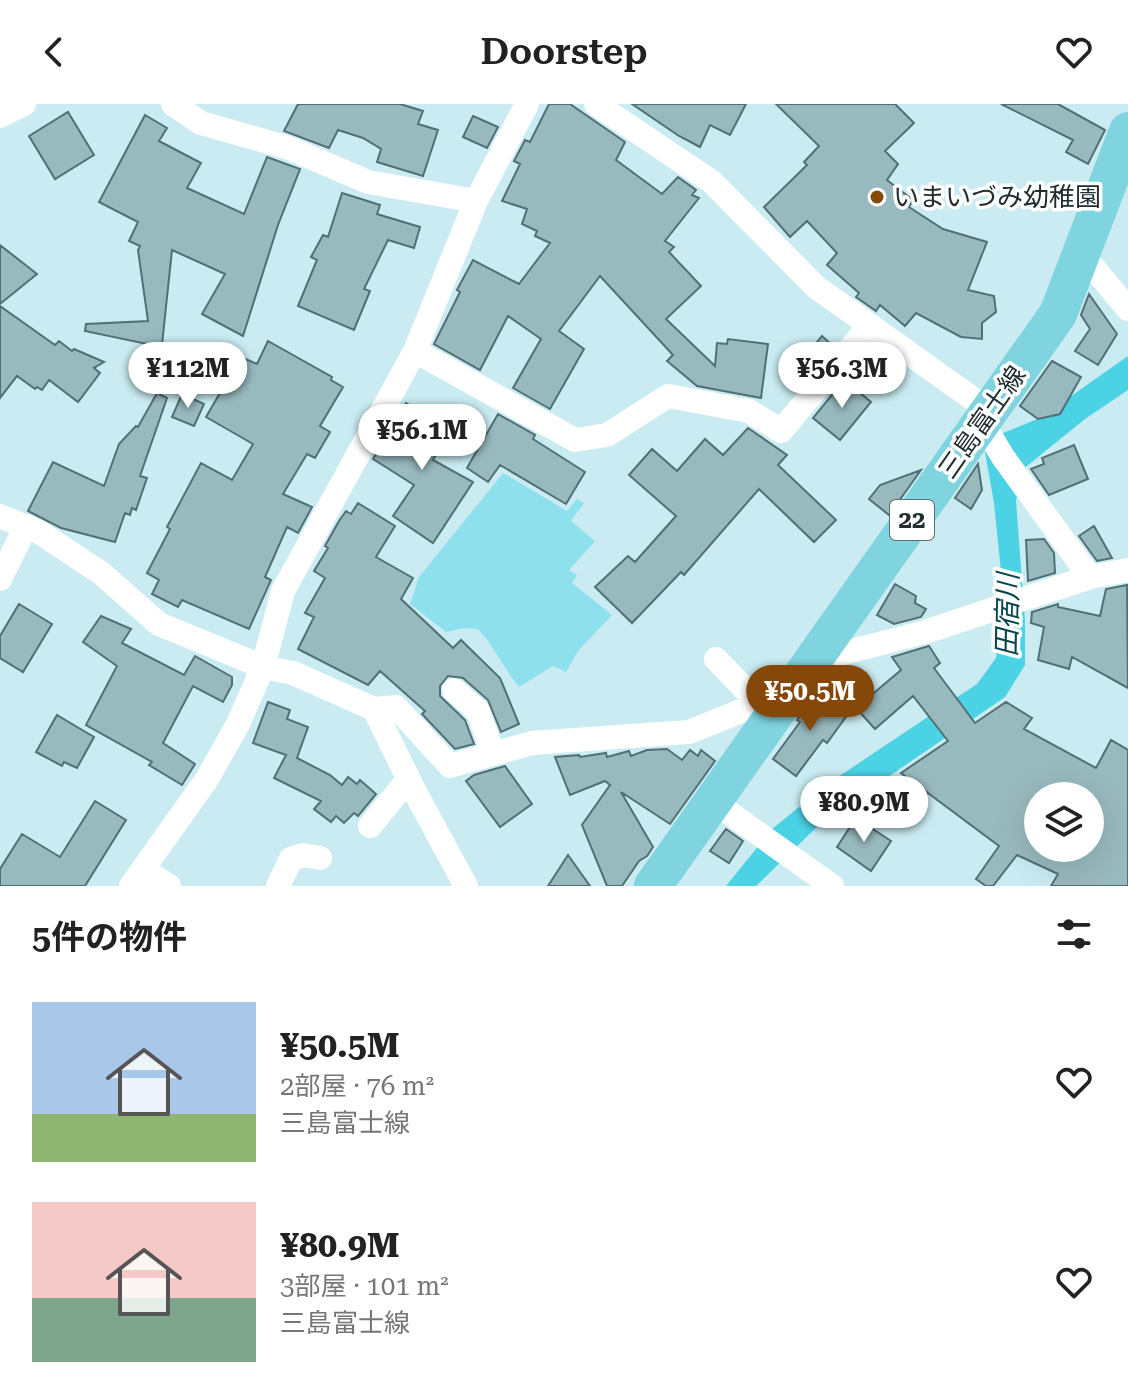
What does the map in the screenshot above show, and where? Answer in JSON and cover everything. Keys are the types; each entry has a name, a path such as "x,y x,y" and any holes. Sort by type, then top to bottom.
{"main road":[{"name":"三島富士線","path":"653,886 714,802 774,701 813,661 1058,314 1128,131"}],"street":[{"path":"0,116 24,104"},
{"path":"173,104 201,123 289,148 368,182 476,201"},
{"path":"169,886 137,878 207,779 238,724 263,667 283,591 415,351 476,201 527,104"},
{"path":"596,104 712,182 816,287 870,325 986,420 1024,486 1090,577"},
{"path":"1082,254 1128,309"},
{"path":"415,351 575,440 607,435 668,396 749,411 781,431 870,325"},
{"path":"0,516 39,532 101,573 159,624 263,667 293,673 374,709 396,707 450,766 532,743 689,732 774,701"},
{"path":"0,579 26,526"},
{"path":"813,661 925,632 1090,577 1128,570"},
{"path":"716,659 774,701"},
{"path":"454,690 478,711 493,754"},
{"path":"374,709 408,780 466,886"},
{"path":"370,826 408,780"},
{"path":"714,802 832,886"},
{"path":"278,886 291,859 303,855 320,858"}],"shaded area":[{"path":"503,473 567,511 577,499 584,503 571,521 595,541 569,570 577,575 572,583 612,615 578,651 566,672 553,666 519,687 478,629 446,632 410,604 419,577"}],"water":[{"name":"田宿川","path":"1128,356 1128,390 1085,419 1022,470 1016,501 1025,621 1025,665 1005,697 822,822 756,886 726,886 772,829 826,785 977,684 996,658 1003,591 994,503 983,441 1040,418"}],"building":[{"path":"298,104 400,104 423,111 418,124 438,130 423,176 377,162 381,149 363,138 338,130 329,148 284,131"},
{"path":"549,104 570,104 625,142 616,160 662,194 678,177 696,190 692,195 699,198 665,241 674,247 669,252 701,286 666,319 715,366 717,343 727,344 728,339 768,344 761,398 697,386 667,361 673,355 600,276 559,331 584,349 550,409 513,388 541,339 508,316 480,370 434,344 473,260 519,284 550,243 535,236 537,231 522,224 527,209 502,201 520,164 514,161 525,140 530,142"},
{"path":"632,104 746,104 730,135 710,125 700,147"},
{"path":"776,104 895,104 914,123 885,151 898,164 887,180 913,200 909,207 943,229 987,242 968,290 994,296 996,312 982,323 982,339 961,337 916,313 905,326 880,305 876,311 856,297 859,293 827,265 837,253 807,221 790,237 764,207 807,165 804,162 819,146"},
{"path":"1001,104 1058,104 1105,130 1088,164 1066,152 1073,140"},
{"path":"68,112 94,155 55,179 29,136"},
{"path":"145,115 167,128 159,141 201,163 187,188 244,214 267,157 300,169 278,225 243,336 202,314 225,274 172,250 161,354 154,355 152,345 85,331 86,324 148,321 138,250 140,246 129,241 138,222 99,202"},
{"path":"473,116 498,127 487,148 463,137"},
{"path":"342,193 380,205 377,214 420,227 414,248 388,240 364,289 370,291 354,330 298,306 317,260 311,257 323,235 328,237"},
{"path":"0,245 37,274 0,304"},
{"path":"1089,294 1117,334 1098,365 1075,351 1090,329 1081,315"},
{"path":"0,306 55,345 59,341 72,351 74,349 104,362 94,368 100,373 78,402 49,380 42,390 35,389 17,376 0,398"},
{"path":"822,336 833,346 801,383 791,375"},
{"path":"268,341 332,377 331,380 343,387 320,426 330,432 315,458 307,454 283,494 312,507 298,533 287,527 265,577 271,580 249,629 182,600 178,607 152,594 159,580 147,573 201,463 232,480 253,444 206,417 241,357 257,364"},
{"path":"1052,361 1081,377 1060,414 1038,419 1020,406"},
{"path":"844,380 871,402 840,440 813,418"},
{"path":"157,393 167,398 140,476 147,478 136,510 132,508 130,515 125,513 115,542 61,528 28,511 53,462 104,486 119,444 138,427"},
{"path":"182,394 204,404 194,426 172,417"},
{"path":"406,403 450,428 433,460 473,482 433,543 393,516 414,485 373,459"},
{"path":"498,414 535,435 533,439 585,472 566,504 500,465 488,482 467,468"},
{"path":"748,428 787,455 778,465 836,520 814,542 759,489 684,575 681,572 632,623 595,587 628,556 635,562 676,516 629,475 652,449 677,471 705,439 723,455"},
{"path":"1074,445 1088,479 1049,495 1031,469 1044,464 1042,458"},
{"path":"978,464 982,490 971,509 955,498"},
{"path":"921,470 889,515 869,499 880,485"},
{"path":"358,503 395,526 376,557 413,578 401,599 453,648 461,640 500,678 519,724 501,732 488,700 463,678 448,676 440,686 440,696 465,720 474,744 455,749 422,714 425,711 380,671 368,685 298,649 314,617 305,613 325,578 314,571 339,521 346,511 351,514"},
{"path":"1094,526 1112,558 1097,561 1079,536"},
{"path":"1044,539 1054,553 1055,573 1028,581 1026,540"},
{"path":"895,584 916,596 915,603 926,609 921,617 894,624 877,615"},
{"path":"1127,585 1128,688 1072,657 1069,669 1038,660 1044,627 1031,623 1032,612 1058,604 1058,607 1100,616 1106,589"},
{"path":"19,604 52,624 23,672 0,658 0,636"},
{"path":"101,616 131,629 122,643 184,675 195,656 232,677 232,685 223,702 193,686 163,743 195,764 182,785 149,765 152,762 86,725 117,666 83,642"},
{"path":"929,646 940,663 934,668 975,723 1006,702 1032,718 1024,729 1096,768 1111,740 1128,750 1128,886 1051,886 1058,874 1032,862 1104,862 1104,782 1024,782 1024,858 1017,855 993,886 986,886 976,879 999,846 901,773 948,741 913,696 875,729 856,708 901,670 892,657"},
{"path":"818,692 848,714 827,743 823,740 796,776 773,759"},
{"path":"268,702 290,710 287,719 308,727 297,758 330,775 342,785 348,777 357,784 360,780 376,794 358,816 354,813 344,823 336,816 331,822 314,809 321,801 274,778 286,755 253,743"},
{"path":"57,715 94,737 77,768 64,762 62,766 36,752"},
{"path":"667,749 682,760 690,750 698,756 701,750 715,761 670,824 621,792 653,847 622,886 607,886 582,825 610,785 605,781 570,795 555,757 606,753 607,757 629,751 631,756 647,750"},
{"path":"505,766 532,804 500,827 466,781 474,775"},
{"path":"95,801 126,820 85,886 0,886 0,869 22,834 60,857"},
{"path":"856,818 891,841 871,871 837,847"},
{"path":"726,829 743,841 729,863 710,851"},
{"path":"568,855 590,886 548,886"}],"place":[{"name":"いまいづみ幼稚園","path":"877,197"}]}
